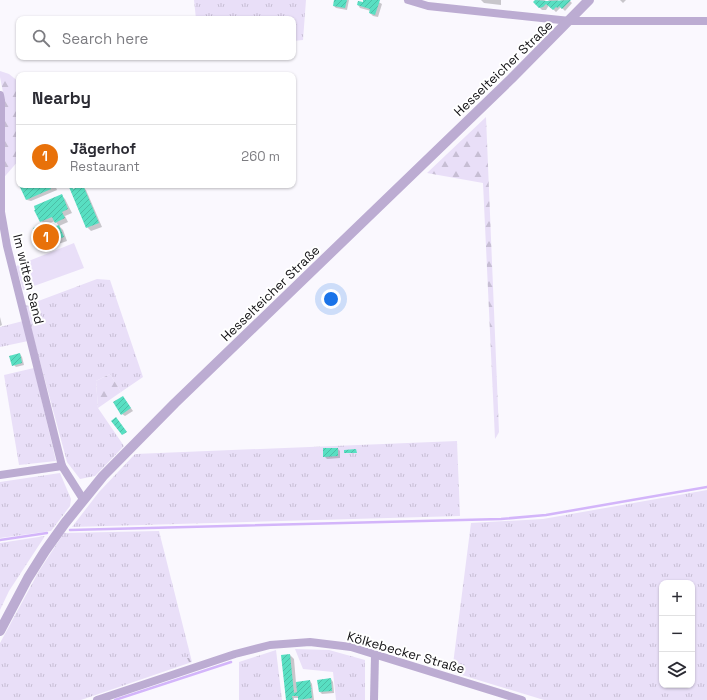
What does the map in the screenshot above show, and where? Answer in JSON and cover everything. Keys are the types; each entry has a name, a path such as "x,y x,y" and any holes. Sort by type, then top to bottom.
{"street":[{"path":"408,0 428,6 570,21 707,21"},
{"name":"Hesselteicher Straße","path":"0,631 38,562 83,499 116,461 169,408 511,79 570,21 589,0"},
{"name":"Im witten Sand","path":"0,95 1,212 5,233 62,466 83,499"},
{"path":"0,475 62,466"},
{"name":"Kölkebecker Straße","path":"97,700 235,654 270,645 310,642 351,646 375,655 522,700"},
{"path":"374,700 375,655"}],"green space":[{"path":"194,0 306,0 303,40 296,41 296,16 196,16"},
{"path":"0,71 9,74 16,80 16,163 0,182 5,102"},
{"path":"486,117 499,432 495,439 483,183 427,173"},
{"path":"74,243 84,268 23,290 16,266"},
{"path":"97,279 110,280 143,377 121,392 110,374 96,381 98,408 124,446 95,476 80,479 67,462 25,306"},
{"path":"23,321 28,341 0,347 0,327"},
{"path":"34,368 56,461 19,465 4,375"},
{"path":"110,374 121,392 98,408 96,381"},
{"path":"457,441 460,516 72,527 99,492 135,454"},
{"path":"60,473 71,499 70,506 51,531 0,538 0,482"},
{"path":"707,490 707,700 544,700 452,672 471,523 543,519"},
{"path":"159,531 192,662 81,700 0,700 0,643 39,571 64,533"},
{"path":"45,536 9,591 0,610 0,543"},
{"path":"295,649 329,650 365,660 365,700 336,700 333,672 303,669"},
{"path":"276,650 282,700 239,700 239,662"}],"building":[{"path":"334,0 347,0 345,8 333,6"},
{"path":"363,0 380,0 375,15 369,13 370,9 357,5 358,1 363,2"},
{"path":"535,0 571,0 562,9 559,6 553,10 546,4 539,8 533,2"},
{"path":"20,188 51,188 51,189 26,200"},
{"path":"69,188 84,188 99,223 86,228"},
{"path":"62,194 68,209 62,212 65,218 55,223 52,217 40,222 34,210 34,206"},
{"path":"42,225 44,230 59,225 64,237 39,245 33,228"},
{"path":"20,353 22,363 12,366 9,356"},
{"path":"123,396 131,408 121,415 113,402"},
{"path":"116,417 127,432 122,435 111,421"},
{"path":"323,448 338,448 338,456 323,457"},
{"path":"356,449 357,453 344,453 344,450"},
{"path":"290,654 294,693 297,692 296,682 310,680 312,698 298,700 298,696 292,696 293,700 286,700 281,655"},
{"path":"331,678 332,691 319,692 317,680"}],"waterway":[{"path":"70,530 501,519 546,515 707,487"},
{"path":"0,540 47,533"},
{"path":"115,700 231,662"}],"place":[{"name":"Jägerhof","path":"46,237"}]}
